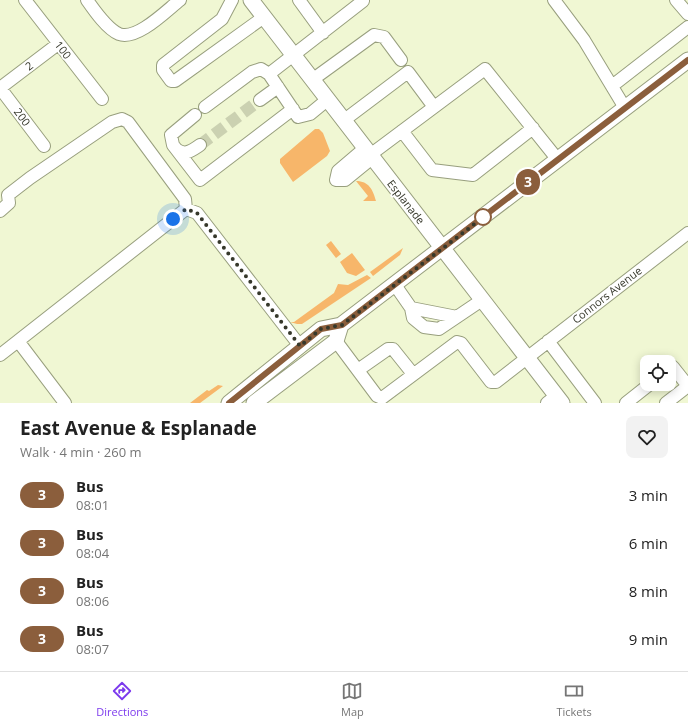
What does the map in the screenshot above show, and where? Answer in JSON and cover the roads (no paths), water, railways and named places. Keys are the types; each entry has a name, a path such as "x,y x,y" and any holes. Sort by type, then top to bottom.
{"main road":[{"name":"Esplanade","path":"251,0 527,358 555,401"},
{"path":"229,403 321,329 342,325 688,60"},
{"path":"254,403 336,341 342,325"}],"street":[{"name":"100","path":"25,0 102,99"},
{"path":"87,0 102,20 119,34 129,34 147,27 180,0"},
{"path":"232,0 222,19 163,65 163,70 171,81 175,82 264,17"},
{"path":"299,0 324,33"},
{"path":"554,0 584,40 625,108"},
{"path":"676,0 688,14"},
{"path":"269,74 324,33 363,1"},
{"path":"612,86 688,27"},
{"path":"312,80 374,35 384,37 401,60"},
{"name":"2","path":"0,88 58,44"},
{"path":"369,154 485,68 558,160"},
{"path":"293,109 200,180 173,145 172,135 200,111 252,72 261,69 269,74 293,109 298,117 305,117 328,100"},
{"path":"344,120 408,72 434,107"},
{"path":"260,100 278,87"},
{"name":"200","path":"0,88 44,146"},
{"path":"0,211 9,203 8,195 11,192 112,122 122,119 128,122 185,199 186,209"},
{"path":"402,131 432,170 473,175 533,128"},
{"path":"176,149 180,152 186,153 200,145"},
{"path":"0,355 186,209"},
{"path":"186,209 197,213 300,346"},
{"name":"Connors Avenue","path":"413,374 457,342 461,343 491,382 496,382 688,233"},
{"path":"395,284 411,308 458,317 482,300"},
{"path":"18,341 65,403"},
{"path":"336,341 377,396 382,398 413,374 394,349 388,349 358,370"},
{"path":"548,341 595,403"},
{"path":"666,403 688,386 676,371"},
{"path":"626,403 641,391"}],"tunnel":[{"path":"200,145 260,100"}]}
